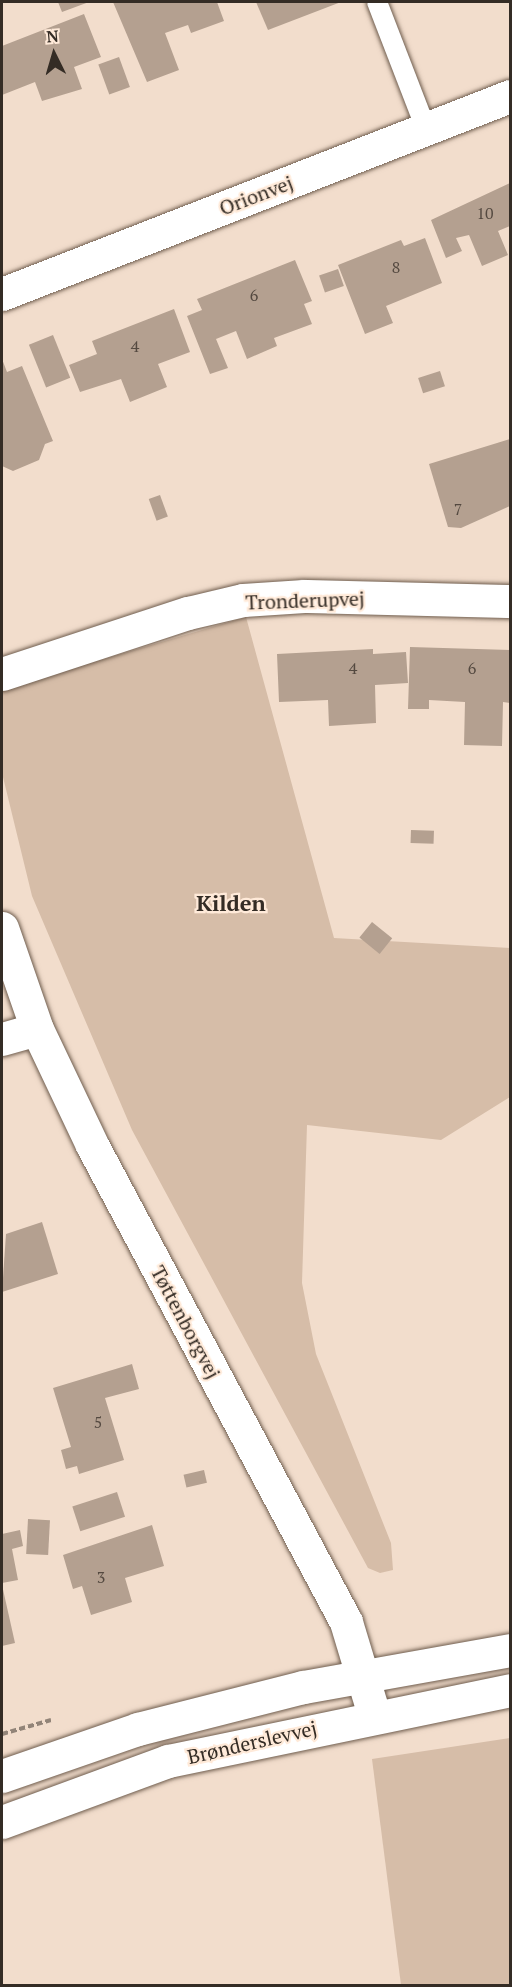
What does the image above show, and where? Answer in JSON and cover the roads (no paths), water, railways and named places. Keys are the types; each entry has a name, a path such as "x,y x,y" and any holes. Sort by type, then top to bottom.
{"street":[{"name":"Orionvej","path":"2,294 510,96"},
{"name":"Tronderupvej","path":"2,674 188,613 243,600 304,596 510,601"},
{"name":"Tøttenborgvej","path":"2,928 36,1029 92,1145 346,1622 374,1714"},
{"path":"2,1039 36,1029"},
{"name":"Brønderslevvej","path":"2,1776 138,1729 364,1676 510,1650"},
{"name":"Brønderslevvej","path":"2,1822 168,1761 374,1714 510,1690"}],"lane":[{"path":"377,2 426,129"}],"district":[{"name":"Kilden","path":"231,903"}]}
